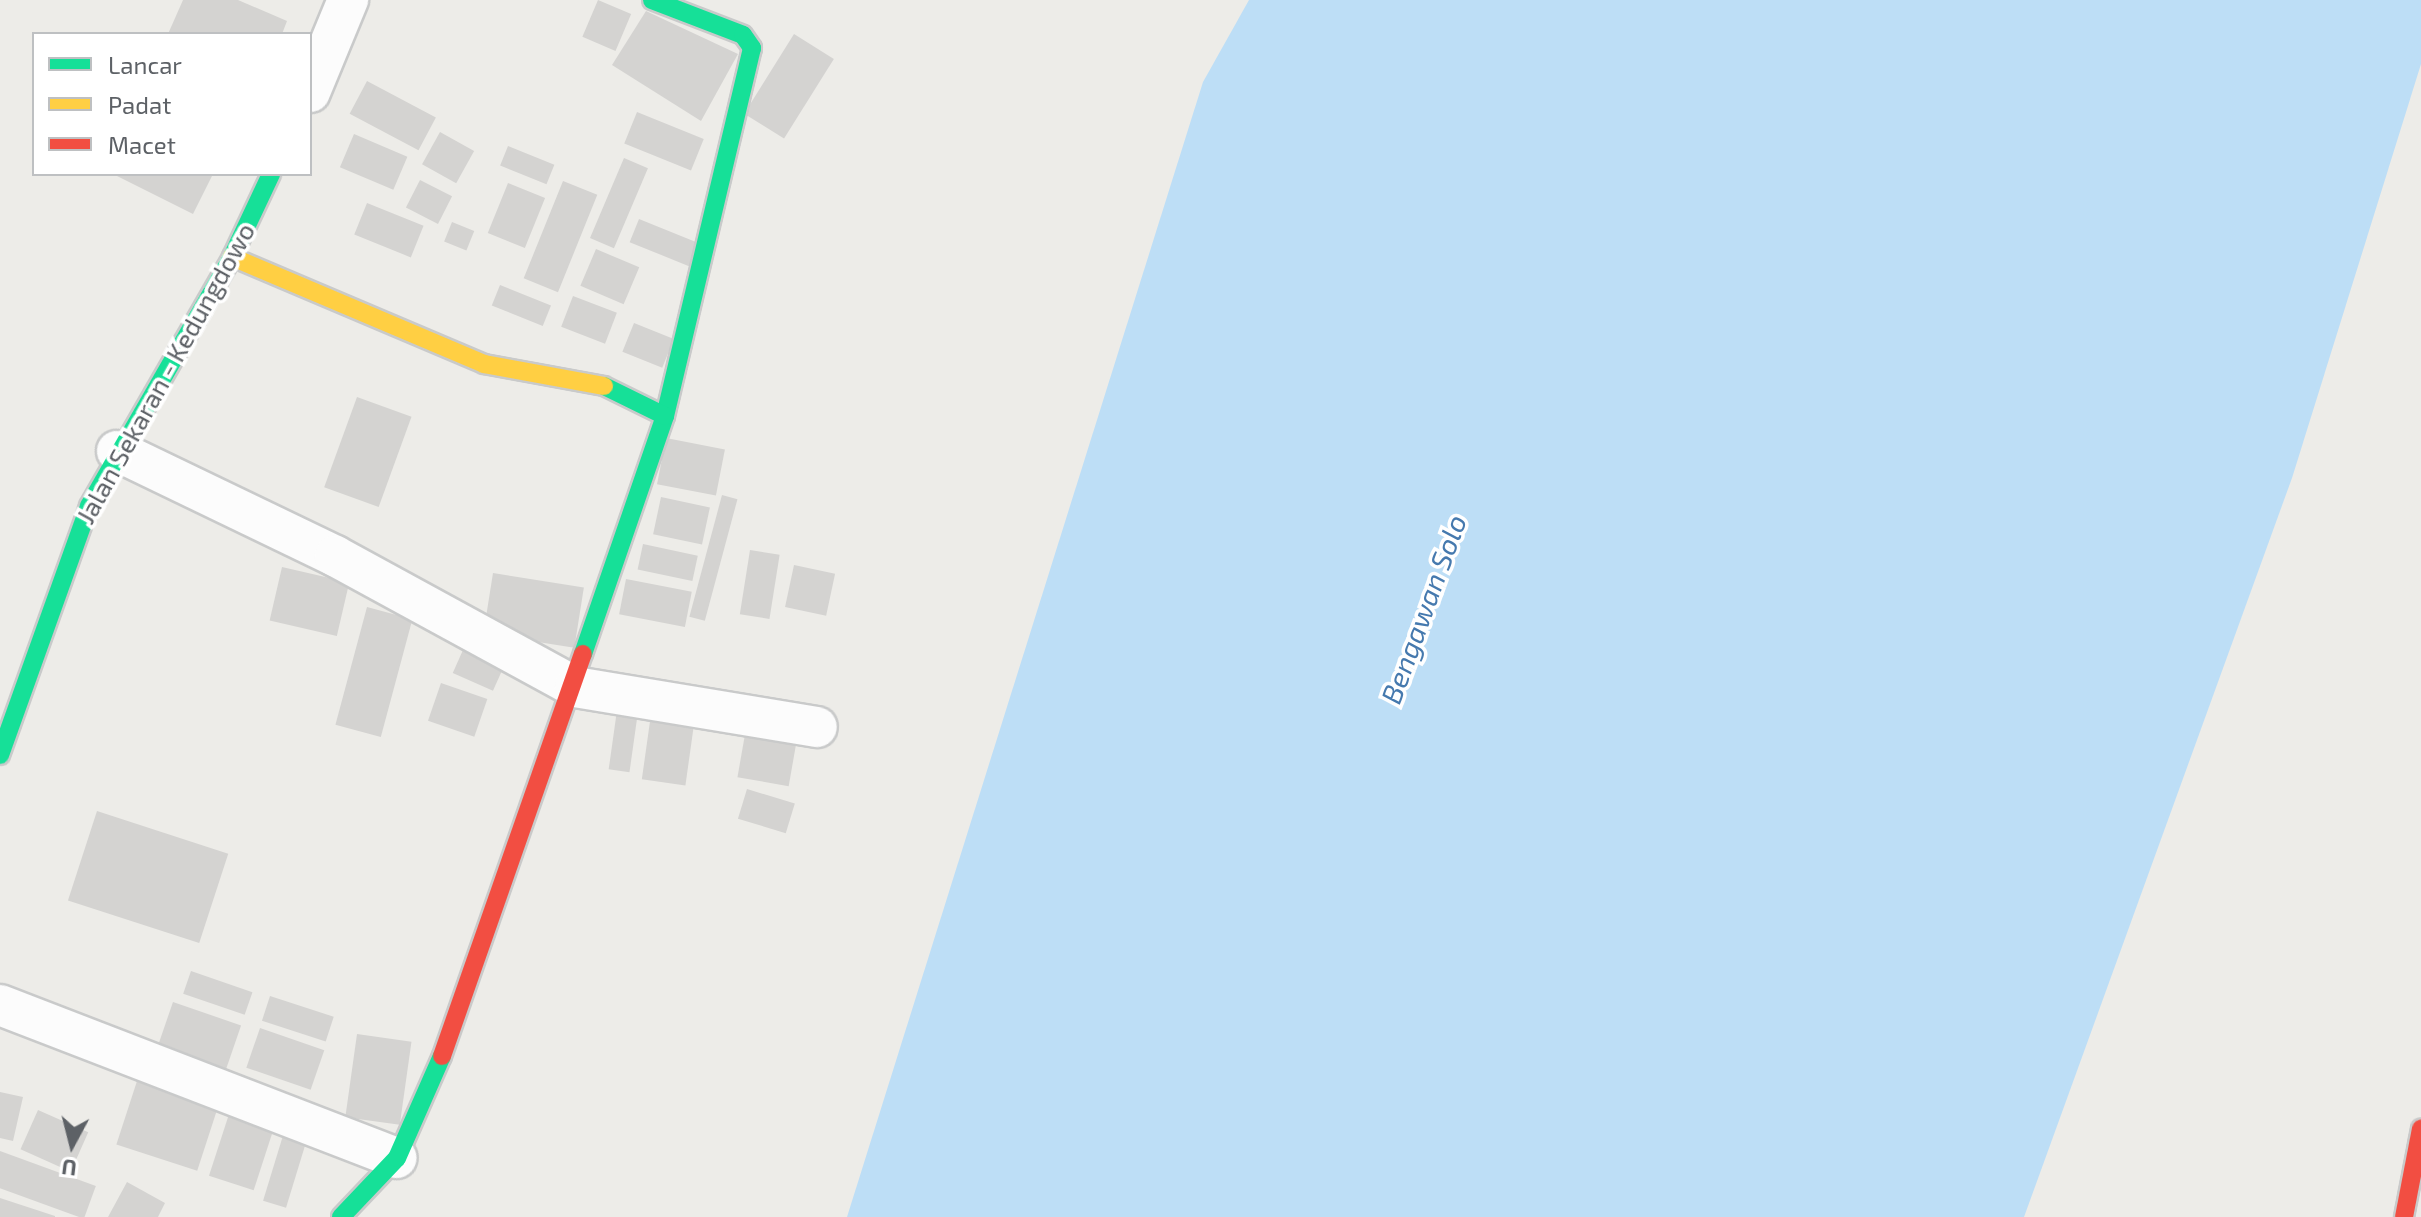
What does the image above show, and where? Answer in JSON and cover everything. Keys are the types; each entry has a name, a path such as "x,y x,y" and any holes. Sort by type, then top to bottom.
{"street":[{"path":"312,87 348,0"},
{"path":"341,1217 397,1158 455,1026 575,687 665,416 752,48 743,35 652,0"},
{"name":"Jalan Sekaran - Kedungdowo","path":"0,755 60,577 117,451 232,257 270,176"},
{"path":"232,257 484,364 593,380 665,416"},
{"path":"117,451 335,556 575,687 817,727"},
{"path":"0,1005 397,1158"},
{"path":"2404,1217 2421,1129"}],"water":[{"name":"Bengawan Solo","path":"1249,0 2421,0 2421,64 2292,478 2024,1217 847,1217 1203,82"}],"building":[{"path":"183,0 238,0 287,21 283,32 169,32"},
{"path":"598,0 631,14 616,51 582,37"},
{"path":"646,11 738,54 701,121 612,65"},
{"path":"794,34 834,59 784,139 744,114"},
{"path":"367,81 436,118 418,150 350,114"},
{"path":"637,112 704,139 691,170 624,144"},
{"path":"440,132 474,151 456,183 422,164"},
{"path":"354,134 407,157 393,190 340,167"},
{"path":"508,146 554,165 546,184 500,165"},
{"path":"624,158 648,168 614,248 590,238"},
{"path":"117,176 212,176 193,214"},
{"path":"420,180 452,196 438,224 406,208"},
{"path":"563,181 597,195 558,292 524,278"},
{"path":"508,183 545,198 525,248 488,233"},
{"path":"367,203 424,226 411,257 354,235"},
{"path":"639,219 702,244 693,268 630,242"},
{"path":"452,222 474,231 466,250 444,241"},
{"path":"596,249 639,267 624,304 580,286"},
{"path":"500,285 551,306 543,326 492,305"},
{"path":"573,296 617,313 605,344 561,327"},
{"path":"634,323 674,339 662,368 622,352"},
{"path":"357,397 412,417 379,507 324,487"},
{"path":"666,438 725,449 716,496 657,484"},
{"path":"722,495 737,499 705,621 689,617"},
{"path":"661,497 710,507 702,545 653,534"},
{"path":"643,544 698,556 692,581 638,569"},
{"path":"750,550 780,555 769,619 740,614"},
{"path":"794,565 835,574 826,616 785,607"},
{"path":"282,567 349,583 337,636 270,621"},
{"path":"493,573 584,587 574,648 483,633"},
{"path":"626,579 692,592 685,627 619,614"},
{"path":"367,607 412,619 381,737 335,725"},
{"path":"467,641 507,659 493,691 453,673"},
{"path":"441,683 487,699 474,737 428,721"},
{"path":"618,703 639,706 629,772 609,769"},
{"path":"652,707 696,713 685,785 642,779"},
{"path":"747,723 798,732 789,786 737,777"},
{"path":"747,789 795,804 786,833 738,819"},
{"path":"97,811 228,854 199,943 68,900"},
{"path":"191,971 252,992 245,1015 183,994"},
{"path":"270,996 334,1017 326,1041 262,1021"},
{"path":"173,1002 241,1025 226,1069 158,1045"},
{"path":"260,1028 324,1050 311,1090 246,1068"},
{"path":"357,1034 411,1042 400,1125 345,1117"},
{"path":"138,1078 219,1104 197,1171 116,1145"},
{"path":"0,1092 23,1097 13,1141 0,1138"},
{"path":"38,1110 88,1132 71,1172 21,1149"},
{"path":"230,1111 275,1126 254,1190 209,1176"},
{"path":"285,1129 308,1136 286,1208 263,1201"},
{"path":"0,1151 96,1186 85,1217 79,1217 0,1188"},
{"path":"127,1182 165,1203 158,1217 108,1217"},
{"path":"0,1198 55,1216 55,1217 0,1217"}],"traffic: fast":[{"path":"652,0 743,35 752,48 665,416"},
{"path":"0,755 89,506 232,257 270,176"},
{"path":"583,654 665,416 604,386"},
{"path":"341,1217 397,1158 442,1056"}],"traffic: slow":[{"path":"232,257 484,364 604,386"}],"traffic: jam":[{"path":"442,1056 583,654"},
{"path":"2404,1217 2421,1129"}]}
